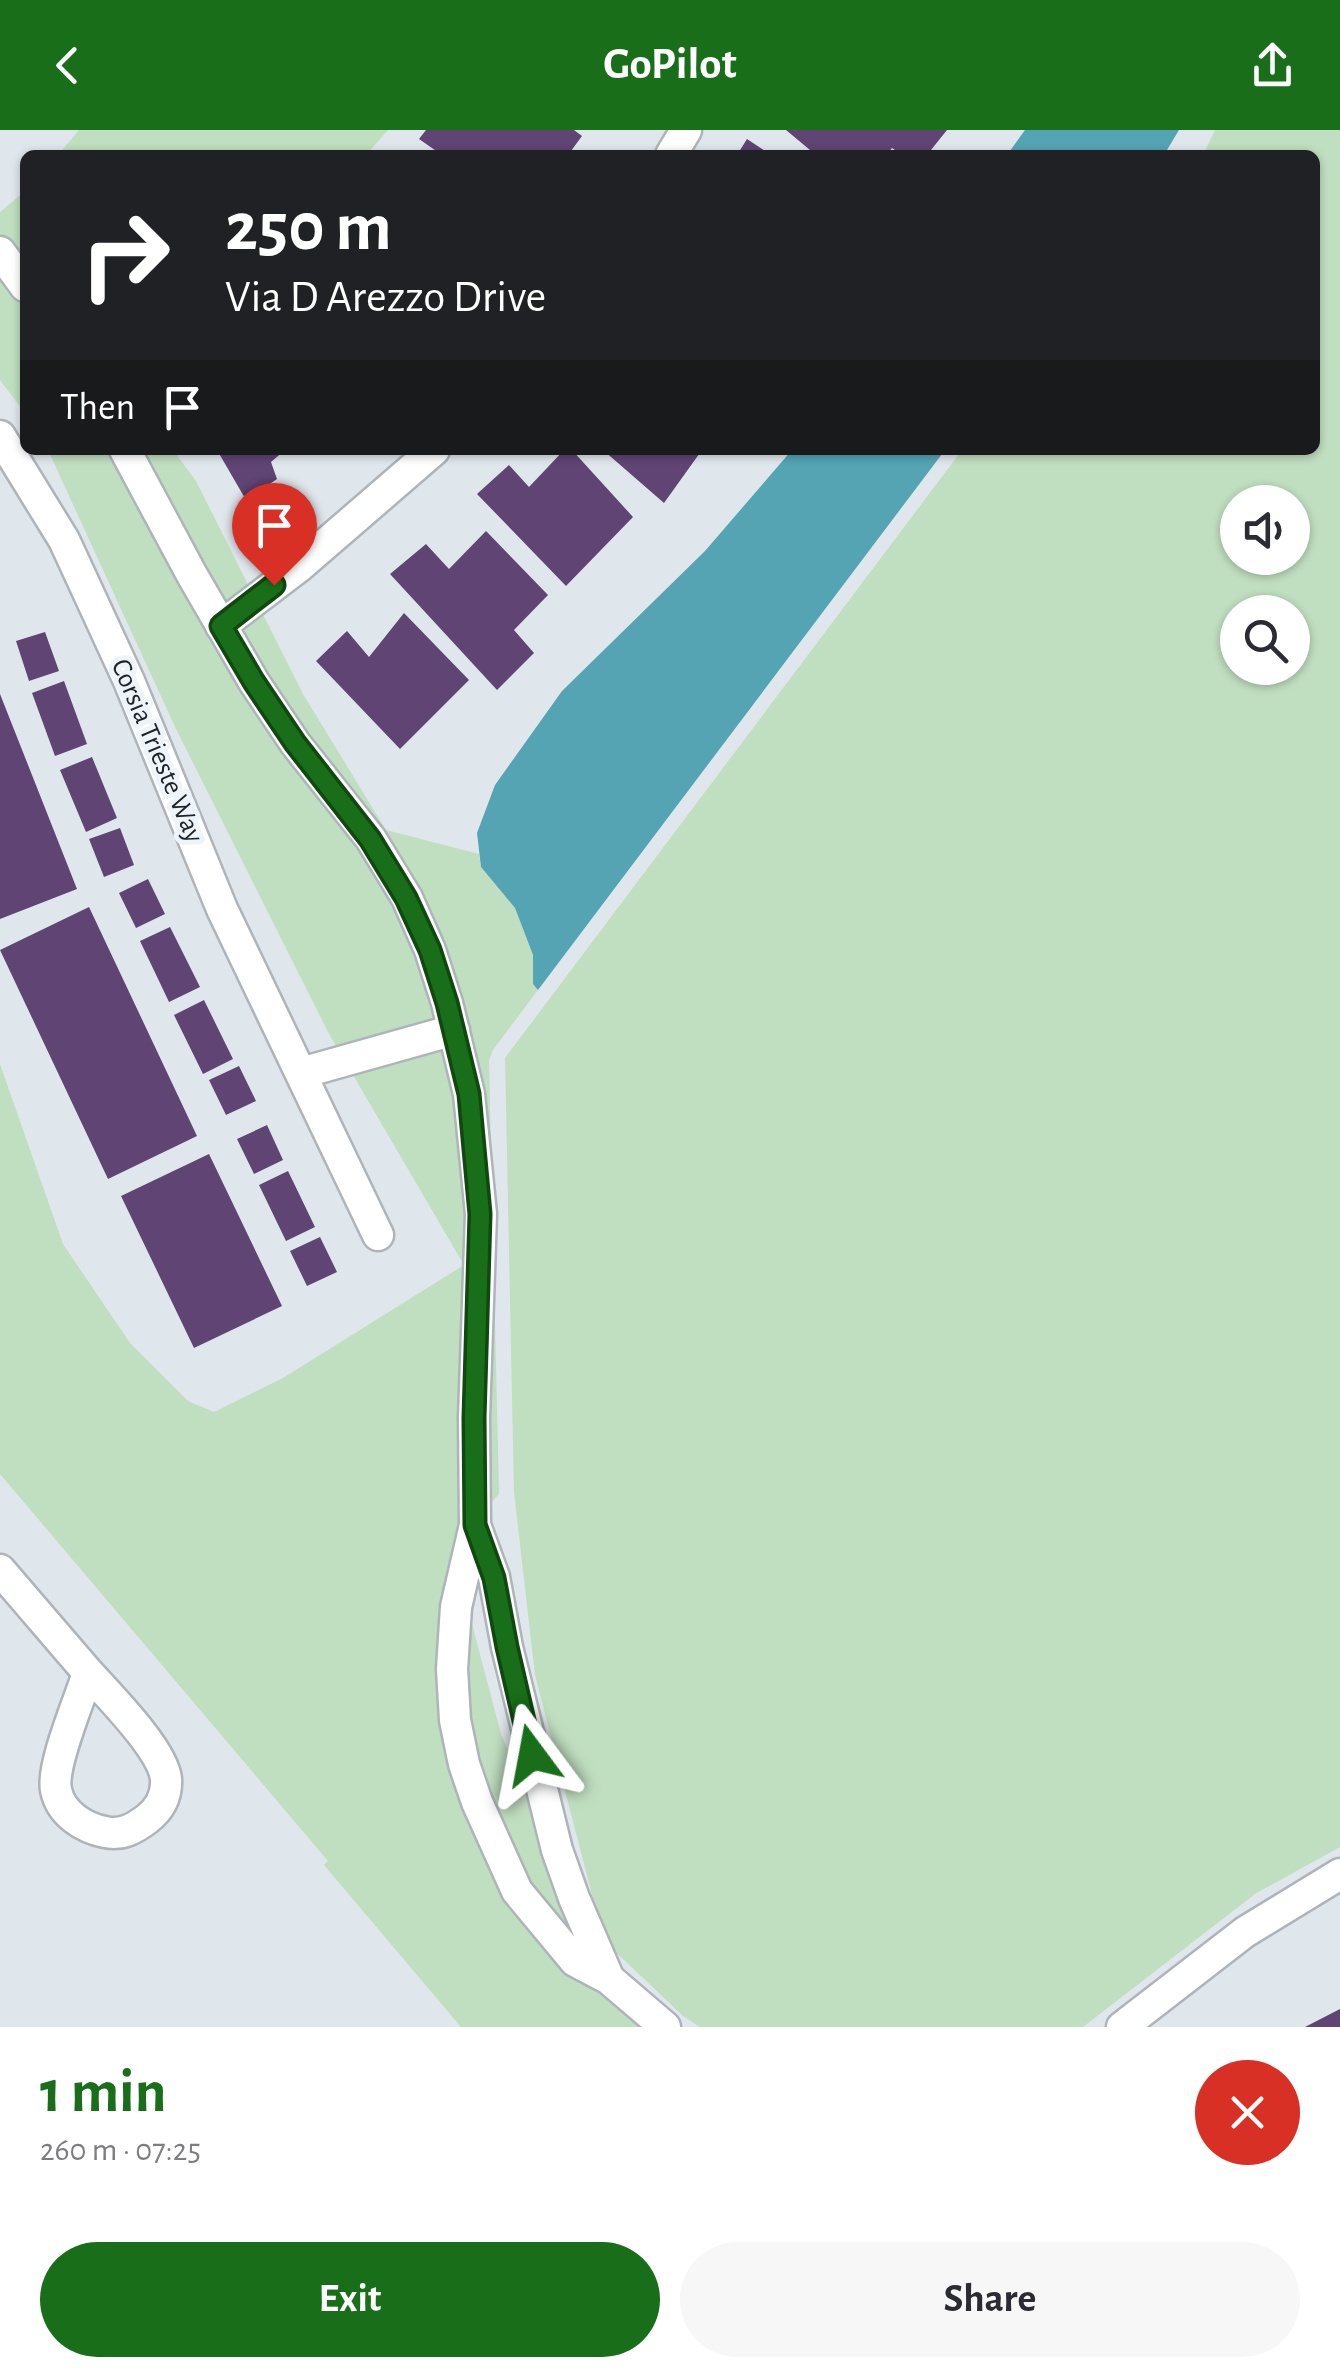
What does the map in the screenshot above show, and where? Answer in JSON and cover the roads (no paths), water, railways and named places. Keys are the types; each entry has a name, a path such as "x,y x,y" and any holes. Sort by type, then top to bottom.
{"street":[{"path":"0,252 20,279"},
{"name":"Corsia Trieste Way","path":"0,436 64,540 128,680 222,909 378,1235"},
{"path":"129,455 254,682 295,743 370,839 406,898 430,950 469,1094 480,1214 475,1525 456,1607 452,1669 455,1720 464,1764 517,1891 576,1961 609,1979 665,2027"},
{"path":"221,626 301,564 428,455"},
{"path":"300,1072 454,1030"},
{"path":"475,1525 494,1578 557,1850 609,1979"},
{"path":"0,1570 88,1672 155,1753 166,1776 165,1798 151,1816 130,1830 110,1834 84,1827 67,1812 56,1791 58,1766 88,1672"},
{"path":"1122,2027 1245,1932 1340,1874"}],"water":[{"path":"1025,130 1179,130 1167,150 1011,150"},
{"path":"788,455 941,455 538,990 533,984 533,955 515,908 481,867 477,833 495,785 562,691 705,551"}]}
